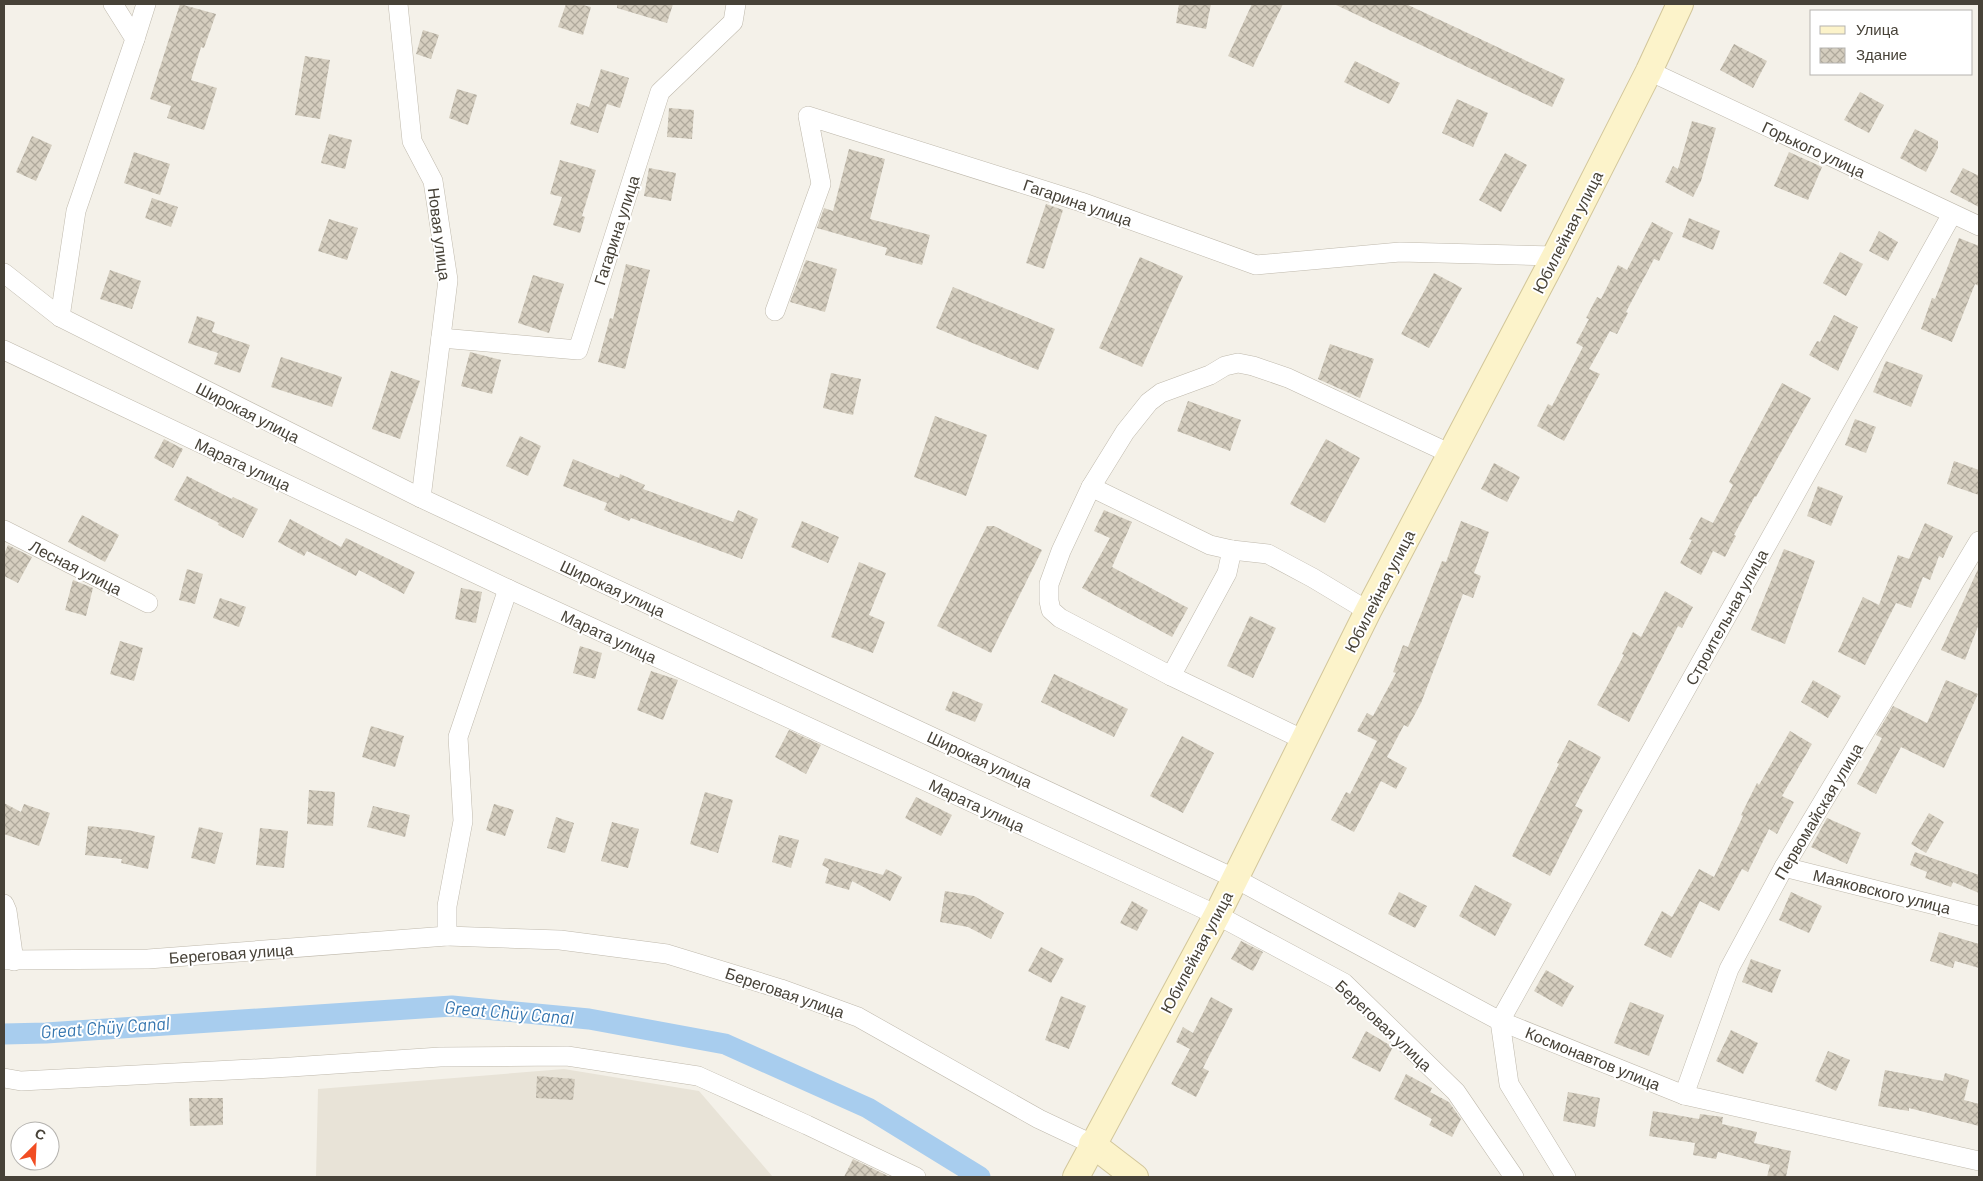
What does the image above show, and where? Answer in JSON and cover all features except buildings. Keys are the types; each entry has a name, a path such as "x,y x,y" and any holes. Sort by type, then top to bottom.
{"main road":[{"name":"Юбилейная улица","path":"1076,1177 1236,879 1368,611 1554,256 1649,71 1680,4"},
{"path":"1090,1149 1135,1177"}],"street":[{"path":"113,4 135,39"},
{"path":"60,317 76,211 146,4"},
{"name":"Новая улица","path":"398,4 412,141 433,181 448,280 421,498"},
{"name":"Гагарина улица","path":"441,338 578,350 660,92 733,22 736,4"},
{"name":"Горького улица","path":"1649,71 1979,226"},
{"name":"Гагарина улица","path":"775,311 821,184 808,116 1080,202 1256,265 1400,252 1554,256"},
{"name":"Строительная улица","path":"1500,1021 1952,214"},
{"name":"Широкая улица","path":"4,273 60,317 421,498 1236,879"},
{"name":"Марата улица","path":"4,350 508,589 1217,915"},
{"path":"1304,740 1171,676 1060,618 1051,610 1049,584 1061,551 1091,487 1125,432 1150,402 1161,393 1210,375 1225,366 1238,364 1254,366 1288,378 1451,454"},
{"path":"1091,487 1210,545 1232,550 1268,554 1368,611"},
{"name":"Лесная улица","path":"4,530 148,603"},
{"name":"Первомайская улица","path":"1684,1095 1729,969 1784,866 1979,541"},
{"path":"1171,676 1227,573 1232,550"},
{"path":"448,936 447,906 463,821 458,737 508,589"},
{"name":"Маяковского улица","path":"1784,866 1979,916"},
{"name":"Космонавтов улица","path":"1236,879 1500,1021 1684,1095 1979,1162"},
{"name":"Береговая улица","path":"4,904 7,911 9,960 148,959 448,936 560,940 667,954 780,989 858,1017 1040,1118 1090,1149"},
{"name":"Береговая улица","path":"1217,915 1344,983 1456,1092 1514,1177"},
{"path":"1500,1021 1509,1084 1566,1177"},
{"path":"4,1078 21,1081 440,1057 566,1056 698,1076 916,1177"}],"shaded area":[{"path":"564,1069 699,1091 773,1177 316,1177 318,1089"}],"waterway":[{"name":"Great Chüy Canal","path":"4,1034 46,1033 452,1006 589,1019 725,1044 868,1108 980,1177"}]}
